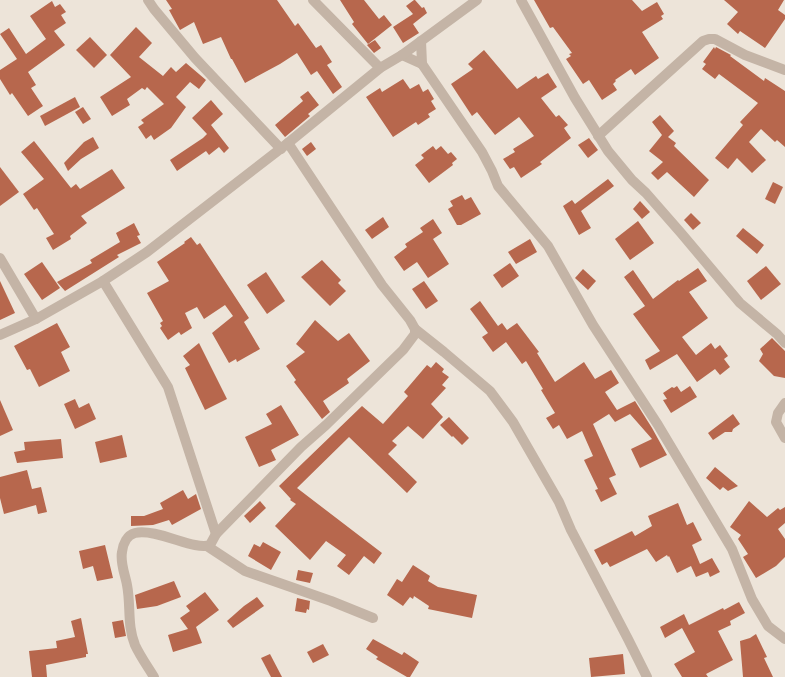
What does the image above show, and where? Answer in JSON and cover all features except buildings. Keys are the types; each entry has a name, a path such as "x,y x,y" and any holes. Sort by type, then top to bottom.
{"street":[{"path":"148,0 195,58 285,146 382,285 410,320 415,329 490,390 513,422 558,502 570,530 647,677"},
{"path":"313,0 380,68"},
{"path":"0,335 36,319 103,281 147,252 285,146 380,68 421,41 477,0"},
{"path":"522,0 608,152 632,180 646,193 740,302 777,334 785,343"},
{"path":"598,136 703,41 715,39 745,55 785,70"},
{"path":"421,41 422,64"},
{"path":"402,54 422,64 482,152 498,186 548,246 593,325 658,425 732,549 752,599 768,626 785,639"},
{"path":"0,258 36,319"},
{"path":"103,281 168,387 216,534"},
{"path":"207,546 210,545 216,534 301,447 326,425 403,350 415,334 415,329"},
{"path":"785,403 778,413 776,422 785,438"},
{"path":"154,677 136,646 130,626 127,585 122,561 122,552 126,539 135,533 143,532 157,534 183,542 207,546 245,571 331,601 373,618"}]}
